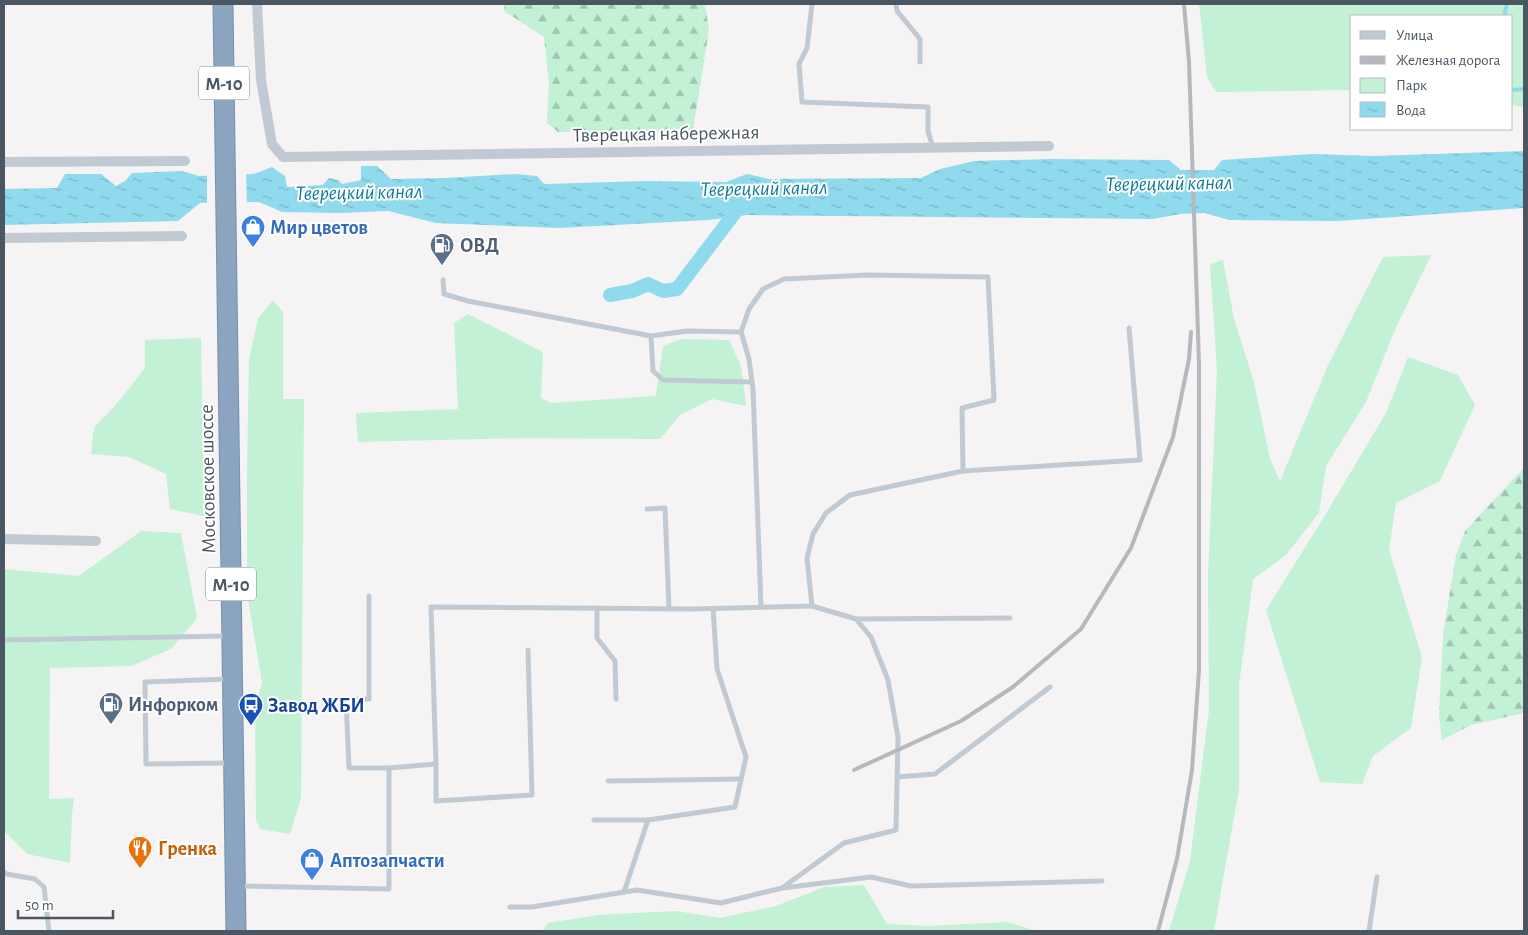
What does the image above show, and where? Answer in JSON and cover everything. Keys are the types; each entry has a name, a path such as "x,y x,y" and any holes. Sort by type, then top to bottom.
{"highway":[{"name":"Московское шоссе","path":"223,4 236,931"}],"street":[{"name":"Тверецкая набережная","path":"257,4 260,70 267,117 272,144 283,157 1049,146"},
{"path":"4,162 185,161"},
{"path":"4,238 182,236"},
{"path":"4,540 96,540"}],"lane":[{"path":"812,4 807,48 799,64 802,102 928,107 928,131 933,148"},
{"path":"896,4 897,12 920,39 920,62"},
{"path":"761,607 752,382 749,359 741,332 748,309 763,289 784,279 867,275 988,277 994,400 962,408 963,471"},
{"path":"443,280 444,294 468,301 652,336 687,331 741,332"},
{"path":"812,606 807,558 813,534 826,513 850,495 963,471 1140,460 1129,328"},
{"path":"652,336 653,371 663,380 752,382"},
{"path":"647,509 665,508 669,609"},
{"path":"369,596 369,699 346,699 349,768 389,768 436,764"},
{"path":"528,650 532,795 436,801 430,607 669,609 812,606 856,619 1010,618"},
{"path":"597,608 597,638 615,661 616,699"},
{"path":"594,820 648,820 735,807 746,757 717,669 713,608"},
{"path":"782,888 844,843 896,830 898,737 888,680 871,637 856,619"},
{"path":"4,640 232,636"},
{"path":"232,679 145,682 146,764 234,764"},
{"path":"897,778 935,774 1050,687"},
{"path":"235,886 389,889 389,768"},
{"path":"608,781 741,779"},
{"path":"624,892 648,820"},
{"path":"4,880 5,873 35,879 44,887 49,931"},
{"path":"510,906 532,908 637,890 721,903 782,888 871,877 911,886 1102,881"},
{"path":"1369,931 1377,878"}],"green space":[{"path":"504,4 705,4 709,30 693,130 558,132 547,123 549,83 544,37 504,11"},
{"path":"1199,4 1524,4 1524,108 1513,104 1513,15 1350,15 1350,90 1216,92 1207,77"},
{"path":"1431,255 1394,332 1366,402 1326,466 1319,513 1285,556 1253,579 1239,685 1239,789 1214,931 1169,931 1190,861 1209,710 1208,575 1217,371 1210,264 1223,260 1234,319 1254,382 1270,459 1280,481 1328,365 1383,257"},
{"path":"273,300 283,312 283,399 304,399 301,798 290,834 260,829 256,820 255,711 262,682 247,594 249,360 258,318"},
{"path":"468,314 543,352 541,398 551,403 656,396 663,346 681,339 729,340 741,366 746,406 712,399 680,415 660,439 524,438 358,442 356,413 458,409 454,323"},
{"path":"201,338 204,516 170,509 166,474 129,457 91,454 94,427 115,406 145,368 145,340"},
{"path":"1408,357 1458,375 1475,405 1440,481 1396,503 1389,550 1422,657 1411,728 1373,756 1362,784 1320,782 1266,610 1386,413"},
{"path":"1524,468 1524,713 1471,725 1442,740 1439,716 1443,635 1456,555 1465,531"},
{"path":"141,531 181,533 197,618 171,649 131,666 50,668 49,799 74,798 70,863 27,854 4,831 4,569 79,576"},
{"path":"864,885 887,924 929,926 1007,922 1037,931 542,931 548,923 598,915 676,911 720,918 776,906 824,887"}],"water":[{"name":"Тверецкий канал","path":"1524,151 1524,208 1337,221 1229,220 1205,213 1180,214 1153,219 747,215 708,220 560,228 436,223 388,211 340,213 282,212 259,202 200,203 178,221 4,225 4,189 57,188 65,174 101,174 116,186 125,181 132,173 182,171 199,176 254,174 272,167 285,176 287,187 323,185 329,178 338,180 342,184 361,180 361,166 377,166 391,179 515,174 537,176 544,184 645,181 726,182 747,174 769,179 921,178 940,169 974,161 1049,159 1169,160 1181,170 1214,170 1222,160 1312,154 1375,156"}],"pier":[{"path":"246,172 247,205 207,205 207,173"}],"waterway":[{"path":"1504,15 1507,4"},
{"path":"1513,90 1524,89"},
{"name":"Тверецкий канал","path":"610,295 632,291 648,284 663,291 677,289 743,202"}],"railway":[{"path":"1158,931 1177,859 1192,770 1199,670 1199,364 1189,62 1184,4"},
{"path":"854,770 961,721 1013,687 1081,629 1131,548 1173,437 1189,359 1191,332"}],"place":[{"name":"Мир цветов","path":"253,248"},
{"name":"ОВД","path":"442,266"},
{"name":"Инфорком","path":"111,725"},
{"name":"Завод ЖБИ","path":"251,726"},
{"name":"Гренка","path":"140,869"},
{"name":"Аптозапчасти","path":"312,881"}]}
